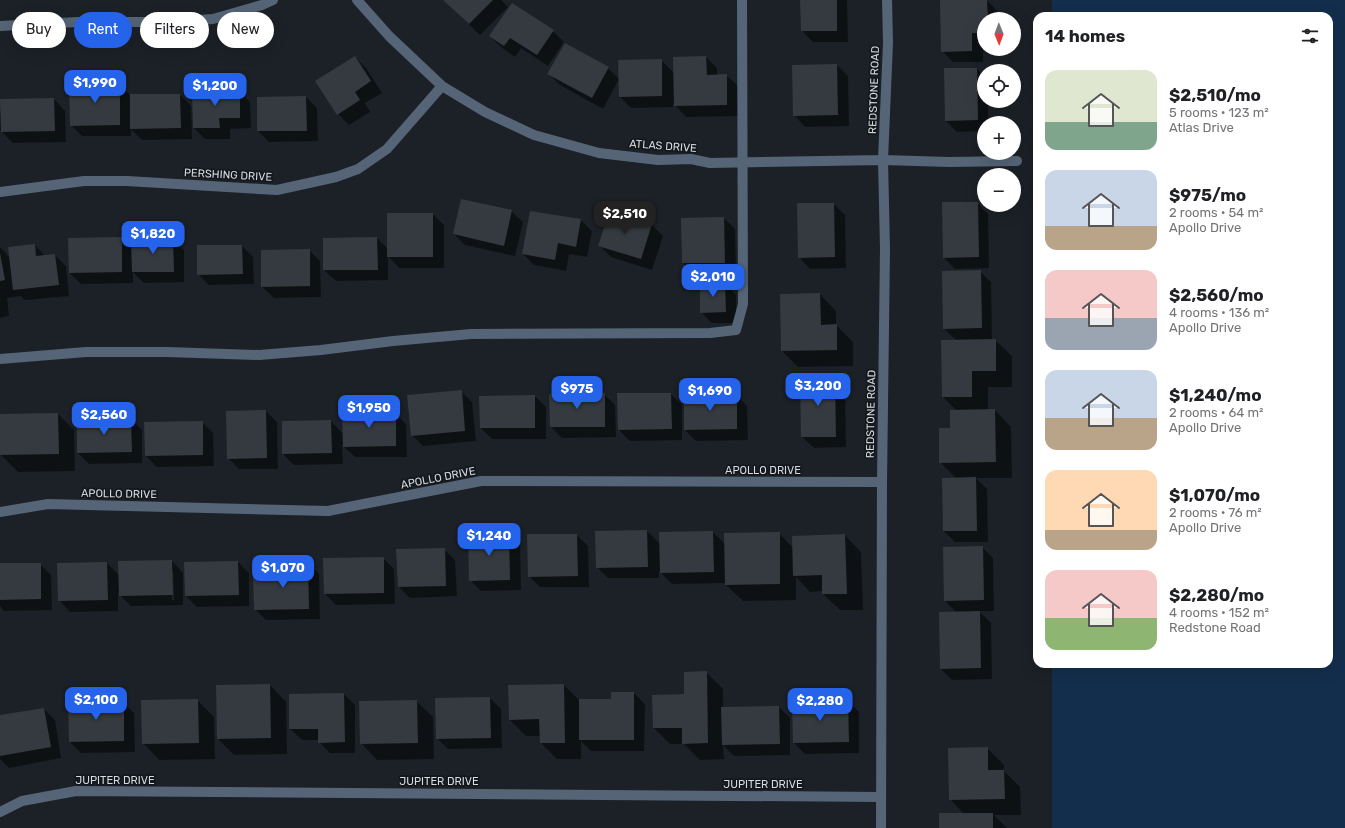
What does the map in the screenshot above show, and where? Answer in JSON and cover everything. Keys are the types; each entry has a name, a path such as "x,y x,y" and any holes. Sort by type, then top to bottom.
{"street":[{"path":"0,26 78,22 170,22 213,19 262,5 273,0"},
{"name":"ATLAS DRIVE","path":"357,0 389,36 442,86 484,112 534,135 599,153 658,160 691,159 710,163 883,160 949,162 1017,161"},
{"path":"0,359 86,352 167,352 259,356 471,334 710,333 736,330 743,304 742,0"},
{"name":"REDSTONE ROAD","path":"881,828 882,482 885,249 883,160 888,43 887,0"},
{"name":"PERSHING DRIVE","path":"0,192 84,181 127,181 277,190 336,177 358,169 387,149 442,86"},
{"name":"APOLLO DRIVE","path":"0,512 48,504 328,511 481,481 882,482"},
{"name":"JUPITER DRIVE","path":"0,812 22,801 76,791 881,797"}],"shaded area":[{"path":"1052,0 1345,0 1345,828 1052,828 1052,668 1333,668 1333,12 1052,12"}],"building":[{"path":"443,0 493,0 469,24"},
{"path":"800,0 837,0 837,31 801,31"},
{"path":"940,0 987,0 988,12 977,12 977,33 972,33 972,51 941,52"},
{"path":"512,3 554,30 537,55 510,38 504,46 489,36"},
{"path":"565,43 609,67 592,98 547,74"},
{"path":"355,56 371,81 355,92 360,100 337,115 315,81"},
{"path":"706,56 707,75 727,74 727,105 674,106 673,57"},
{"path":"662,59 662,96 619,97 618,60"},
{"path":"837,64 838,115 793,116 792,65"},
{"path":"944,68 977,68 977,120 945,121"},
{"path":"120,83 120,125 70,126 69,84"},
{"path":"240,90 240,118 219,118 220,128 193,128 192,91"},
{"path":"130,94 180,94 181,128 130,129"},
{"path":"306,96 307,131 257,131 257,97"},
{"path":"54,98 55,131 1,132 0,99"},
{"path":"461,199 512,210 504,246 453,234"},
{"path":"942,202 977,202 979,257 943,258"},
{"path":"797,203 834,203 835,257 798,258"},
{"path":"610,210 652,224 641,259 598,246"},
{"path":"530,211 581,219 576,247 558,243 555,260 522,254"},
{"path":"387,213 433,213 433,257 387,257"},
{"path":"724,217 725,263 682,263 681,218"},
{"path":"122,237 122,272 69,273 68,238"},
{"path":"377,237 378,270 323,270 323,238"},
{"path":"173,238 174,272 132,272 131,239"},
{"path":"35,244 36,256 55,254 59,285 13,290 8,247"},
{"path":"197,245 242,245 243,274 197,275"},
{"path":"310,249 310,286 261,287 261,250"},
{"path":"0,253 5,280 0,281"},
{"path":"981,270 982,328 943,329 942,271"},
{"path":"725,282 726,312 700,313 700,283"},
{"path":"820,293 821,325 837,324 837,350 781,351 780,294"},
{"path":"996,339 996,371 972,371 972,397 942,397 941,340"},
{"path":"835,377 836,437 801,437 800,378"},
{"path":"462,390 465,431 411,436 407,395"},
{"path":"605,393 605,427 550,427 549,394"},
{"path":"617,393 671,393 672,429 618,430"},
{"path":"737,394 737,429 684,430 684,395"},
{"path":"535,395 535,428 480,428 479,396"},
{"path":"995,409 996,462 939,463 939,428 950,428 950,410"},
{"path":"266,410 267,458 227,459 226,411"},
{"path":"396,412 396,446 343,447 342,413"},
{"path":"58,413 59,454 0,455 0,414"},
{"path":"131,418 132,452 77,453 77,419"},
{"path":"331,420 332,453 282,454 282,421"},
{"path":"203,421 203,455 145,456 144,422"},
{"path":"976,477 977,531 943,531 942,478"},
{"path":"647,530 648,567 596,568 595,531"},
{"path":"713,531 714,572 660,573 659,532"},
{"path":"780,532 780,584 725,585 724,533"},
{"path":"509,533 510,580 469,581 468,534"},
{"path":"527,534 577,534 578,576 528,577"},
{"path":"845,534 847,594 822,594 822,575 793,576 792,536"},
{"path":"983,546 984,600 944,601 943,547"},
{"path":"445,548 446,586 398,587 396,549"},
{"path":"384,557 384,593 324,594 323,558"},
{"path":"172,560 173,595 119,596 118,561"},
{"path":"238,561 239,595 185,596 184,562"},
{"path":"107,562 108,600 58,601 57,563"},
{"path":"283,562 308,562 309,609 254,610 253,576 283,575"},
{"path":"0,563 41,563 41,599 0,600"},
{"path":"980,611 981,668 940,669 939,612"},
{"path":"707,671 708,743 682,744 682,728 653,728 652,695 684,694 684,672"},
{"path":"270,684 271,738 217,739 216,685"},
{"path":"564,684 565,743 540,743 539,719 509,720 508,685"},
{"path":"611,692 634,692 634,740 579,740 579,699 611,699"},
{"path":"344,693 345,742 318,743 318,729 289,729 289,694"},
{"path":"490,697 491,738 436,739 435,698"},
{"path":"198,699 199,743 142,744 141,700"},
{"path":"417,700 418,743 360,744 359,701"},
{"path":"848,700 849,742 793,743 792,701"},
{"path":"124,701 124,741 69,742 68,702"},
{"path":"779,706 780,744 722,745 721,707"},
{"path":"44,708 51,747 0,756 0,715"},
{"path":"988,747 988,770 1004,770 1005,799 949,800 948,748"},
{"path":"939,813 993,813 993,828 939,828"}]}
